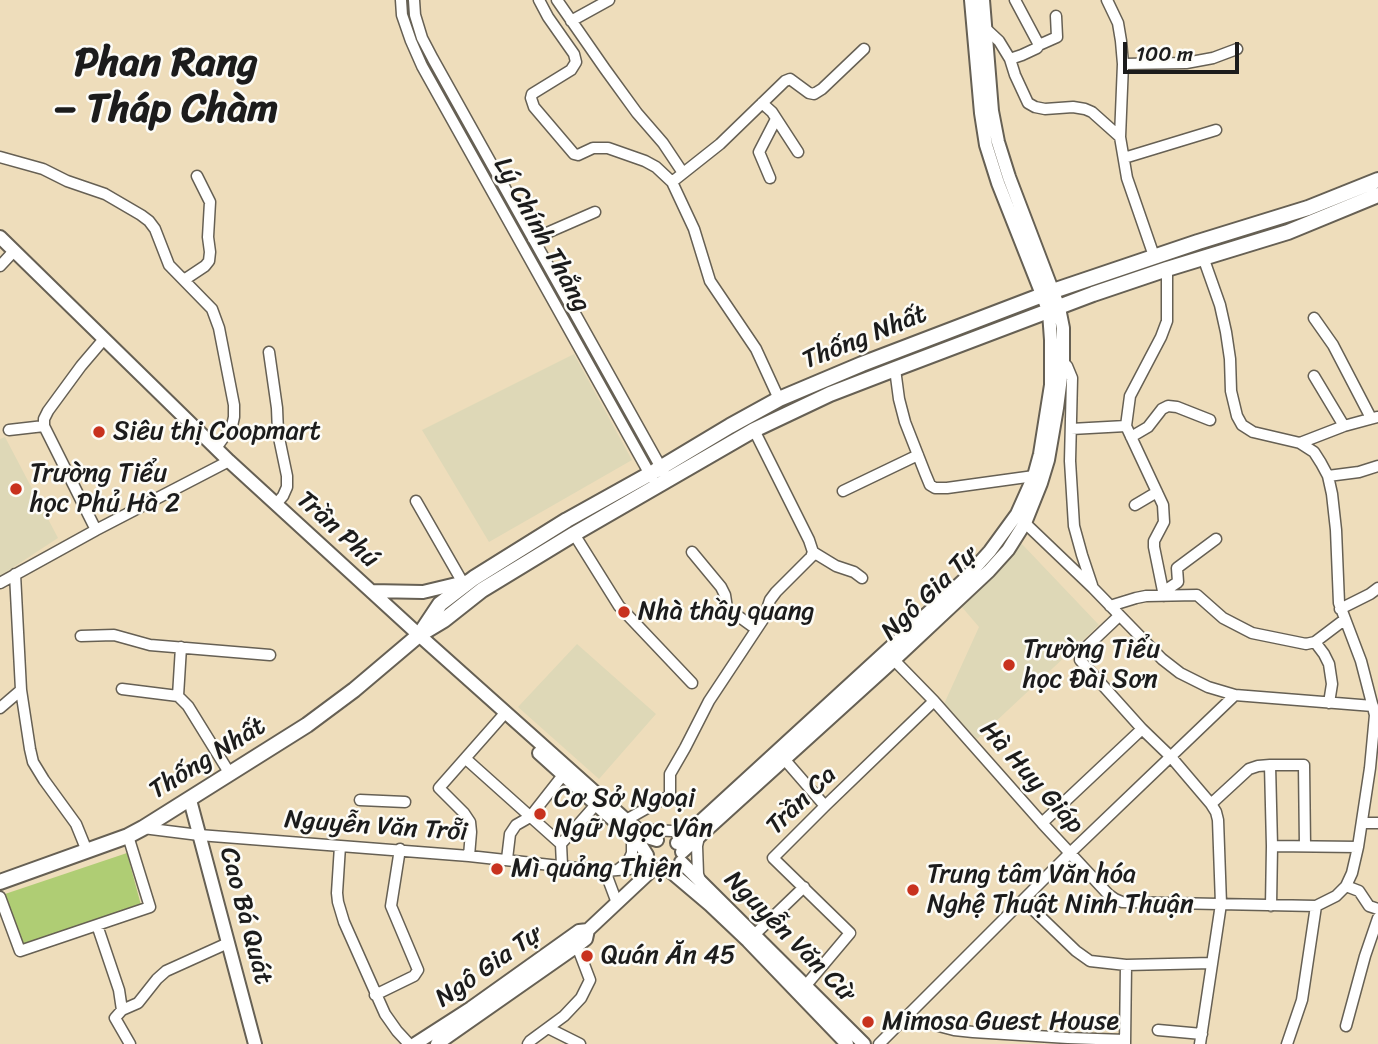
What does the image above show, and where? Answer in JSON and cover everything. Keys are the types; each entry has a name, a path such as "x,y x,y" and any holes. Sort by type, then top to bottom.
{"main road":[{"path":"971,0 986,145 998,183 1048,293"},
{"path":"983,0 992,111 1009,177 1048,293"},
{"name":"Thống Nhất","path":"472,583 574,534 747,416 779,400 862,364 1048,293 1198,242 1375,189"},
{"name":"Thống Nhất","path":"0,883 128,836 190,800 307,725 417,637 447,598 567,520 830,394 1167,269 1288,232 1375,189"},
{"name":"Trần Phú","path":"0,237 6,256 216,449 225,463 276,504 417,637"},
{"path":"1198,242 1203,257"},
{"name":"Ngô Gia Tự","path":"680,852 694,834 953,597 964,580 1021,518 1041,483 1048,460 1063,362 1063,328 1048,293"},
{"name":"Ngô Gia Tự","path":"1021,518 1040,454 1051,385 1054,310"},
{"name":"Trần Phú","path":"101,342 225,463 599,802"},
{"path":"862,364 867,379"},
{"path":"747,416 754,430"},
{"path":"567,520 574,534"},
{"path":"371,591 423,592 472,583"},
{"name":"Trần Phú","path":"503,715 563,775 632,829 657,839"},
{"name":"Cao Bá Quát","path":"190,800 256,1044"},
{"name":"Trần Phú","path":"632,829 650,861"},
{"path":"668,838 680,852 679,867 671,872 662,873 650,861 650,846 657,839 668,838"},
{"name":"Nguyễn Văn Cừ","path":"680,852 700,881 751,938 802,990 864,1044"},
{"name":"Ngô Gia Tự","path":"436,1044 578,946 650,861"},
{"name":"Nguyễn Văn Cừ","path":"671,872 751,938"},
{"name":"Ngô Gia Tự","path":"415,1044 471,1008 579,931 589,930"},
{"name":"Nguyễn Văn Cừ","path":"802,990 847,1044"}],"street":[{"name":"Lý Chính Thắng","path":"401,0 402,16 422,66 570,331 659,477"},
{"name":"Lý Chính Thắng","path":"414,0 415,15 422,38 433,60 582,325 659,477"},
{"path":"539,0 557,32 574,54 576,62 571,70 532,94 534,107 574,154 578,155 593,148 608,148 645,161 672,182 694,229 710,281 756,349 779,400"},
{"path":"557,0 637,113 684,173"},
{"path":"571,21 609,0"},
{"path":"1016,0 1039,45"},
{"path":"1107,0 1118,23 1123,64 1121,137 1127,178 1154,256"},
{"path":"1010,59 1057,37 1056,16"},
{"path":"985,28 999,41 1010,59 1028,103 1045,109 1085,109 1121,137"},
{"path":"411,41 422,38"},
{"path":"672,182 720,144 785,81 790,79 809,93 817,93 864,49"},
{"path":"1123,64 1186,63 1213,58 1237,49"},
{"path":"762,103 797,152"},
{"path":"770,178 759,152 776,119"},
{"path":"1124,158 1216,130"},
{"path":"0,157 53,172 67,181 105,194 141,215 155,229 169,265 212,309 219,328 234,417 232,426 216,449"},
{"path":"184,280 209,261 210,202 197,176"},
{"path":"533,239 595,212"},
{"path":"1203,257 1220,305 1230,359 1233,404 1241,425 1252,432 1300,443 1314,452 1328,476 1336,530 1337,593 1340,609 1361,661 1373,682 1374,769 1352,873 1346,886 1335,896 1316,906 1302,1000 1287,1044"},
{"path":"1164,594 1154,541 1165,516 1163,505 1129,431 1129,396 1167,321 1167,269"},
{"path":"1300,443 1375,417 1334,345 1314,318"},
{"path":"570,331 582,325"},
{"path":"96,530 44,426 44,419 101,342"},
{"path":"270,352 278,433 287,476 283,496 276,504"},
{"path":"1063,362 1072,379 1070,461 1074,526 1093,588"},
{"path":"895,369 905,422 930,485 934,488 947,488 1034,475"},
{"path":"1314,376 1344,426"},
{"path":"1071,429 1129,431 1148,427 1162,409 1168,407 1177,407 1210,420"},
{"path":"9,430 44,426"},
{"path":"754,430 813,552 862,578"},
{"path":"843,491 918,455"},
{"path":"0,583 225,463"},
{"path":"1328,476 1359,472 1378,466"},
{"path":"1135,505 1157,492"},
{"path":"416,501 472,583"},
{"path":"1021,518 1162,659 1180,673 1208,687 1235,695 1373,706"},
{"path":"574,534 619,606 692,683"},
{"path":"1164,594 1178,582 1177,568 1216,539"},
{"path":"692,552 721,587 727,608 756,629"},
{"path":"617,903 611,871 628,862 632,853 632,829 670,795 669,778 672,768 709,701 764,618 770,600 813,552"},
{"path":"15,574 21,690 33,762 73,819 87,851"},
{"path":"1340,609 1378,588"},
{"path":"1110,606 1136,598 1164,594 1197,595 1223,618 1252,633 1306,644 1315,642 1344,620"},
{"path":"1119,615 1081,652 1080,660 1171,757 1211,804 1218,820 1221,904 1201,1039 1158,1030"},
{"path":"81,636 114,635 149,645 270,655"},
{"path":"1315,642 1329,664 1332,684 1329,703"},
{"path":"178,696 181,647"},
{"name":"Hà Huy Giáp","path":"890,655 1108,894 1122,902 1316,906"},
{"path":"122,689 178,696 188,706 230,774"},
{"path":"0,708 21,690"},
{"path":"878,1044 1070,853 1235,695"},
{"name":"Trần Ca","path":"802,990 850,933 773,858 934,701"},
{"path":"469,856 470,822 439,788 503,715"},
{"path":"1042,823 1142,729"},
{"path":"781,756 825,806"},
{"path":"466,759 561,844"},
{"path":"1211,804 1249,769 1270,765 1304,765 1306,846"},
{"path":"1270,765 1271,906"},
{"path":"507,859 510,834 516,825 530,817 563,775"},
{"path":"360,800 405,802"},
{"path":"562,865 561,844 599,802"},
{"path":"1362,822 1378,823"},
{"name":"Nguyễn Văn Trỗi","path":"143,828 199,835 400,849 611,871 636,867 650,861"},
{"path":"632,829 694,834 700,881"},
{"path":"0,897 20,951 150,907 128,836"},
{"path":"340,846 338,902 344,922 375,995 389,1021 409,1044"},
{"path":"1272,846 1358,847"},
{"path":"375,995 414,976 418,970 390,900 400,849"},
{"path":"1346,886 1359,891 1369,906 1378,909"},
{"path":"751,938 804,887"},
{"path":"1023,900 1090,961 1126,965 1212,963"},
{"path":"1346,1026 1378,918"},
{"path":"97,925 122,1010"},
{"path":"130,1044 115,1017 122,1010 138,1003 166,971 228,943"},
{"path":"528,1044 564,1016 580,999 590,980 578,946"},
{"path":"904,1017 954,1030 1067,1041 1125,1042 1126,965"},
{"path":"548,1028 580,1044"}],"shaded area":[{"path":"574,354 632,460 489,542 422,430"},
{"name":"Trường Tiểu học Phủ Hà 2","path":"5,437 58,538 0,576 0,439"},
{"name":"Trường Tiểu học Đài Sơn","path":"1021,543 1099,625 977,739 944,704 979,627 961,606 996,574"},
{"path":"577,644 656,714 599,779 518,707"}],"green space":[{"path":"127,853 141,905 20,947 2,895"}],"place":[{"name":"Siêu thị Coopmart","path":"99,432"},
{"name":"Trường Tiểu học Phủ Hà 2","path":"16,489"},
{"name":"Nhà thầy quang","path":"624,612"},
{"name":"Trường Tiểu học Đài Sơn","path":"1009,665"},
{"name":"Cơ Sở Ngoại Ngữ Ngọc Vân","path":"540,814"},
{"name":"Mì quảng Thiện","path":"497,869"},
{"name":"Trung tâm Văn hóa Nghệ Thuật Ninh Thuận","path":"913,890"},
{"name":"Quán Ăn 45","path":"587,956"},
{"name":"Mimosa Guest House","path":"868,1022"}],"district":[{"name":"Phan Rang – Tháp Chàm","path":"166,88"}]}
